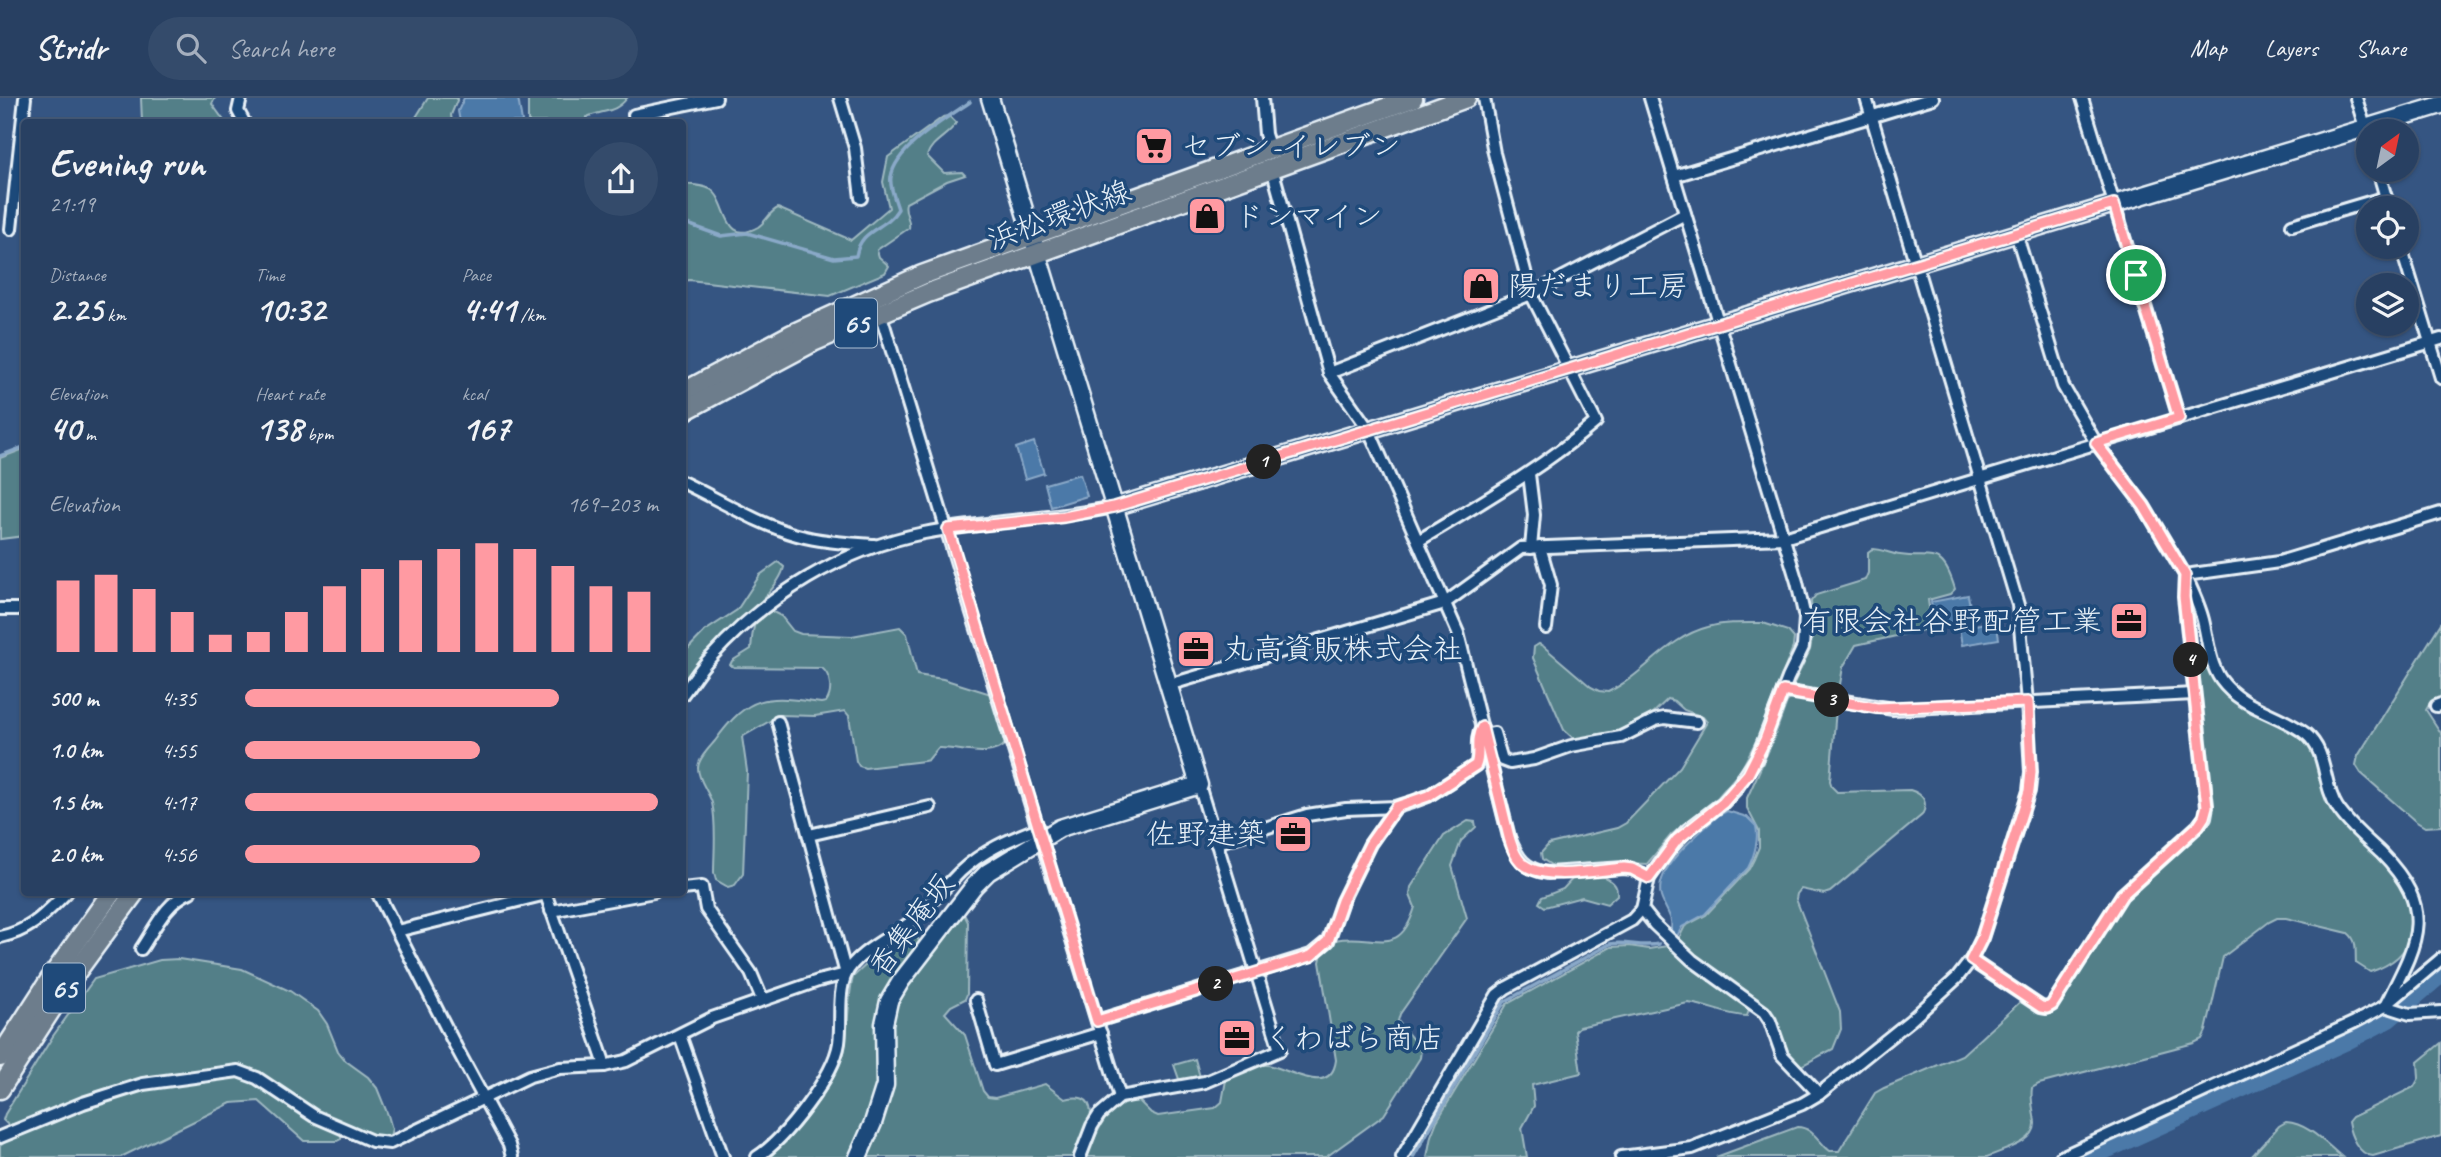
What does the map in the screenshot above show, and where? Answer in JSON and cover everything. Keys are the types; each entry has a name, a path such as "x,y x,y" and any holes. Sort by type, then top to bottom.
{"main road":[{"name":"浜松環状線","path":"686,391 783,339 869,297 922,275 1413,98"},
{"name":"浜松環状線","path":"686,410 787,355 880,312 1466,98"},
{"name":"65","path":"0,1058 53,975 110,896"},
{"name":"65","path":"0,1089 61,993 132,896"}],"street":[{"path":"23,119 25,98"},
{"path":"241,98 238,111 242,119"},
{"path":"634,115 716,98"},
{"path":"840,98 855,148 861,198"},
{"path":"990,98 1280,1050 1205,1082 1120,1097 1099,1115 1080,1157"},
{"path":"1262,98 1265,134 1270,149"},
{"path":"1418,541 1529,474 1563,451 1596,422 1531,294 1494,153 1484,98"},
{"path":"1402,1157 1497,995 1619,928 1632,920 1642,909 1649,878 1677,840 1723,803 1748,774 1803,648 1803,604 1650,98"},
{"path":"1621,1157 1692,1148 1802,1104 1819,1094 1911,1020 1957,978 1971,960 1982,938 2029,791 2031,772 2028,702 2018,605 1866,98"},
{"path":"1674,176 1933,98"},
{"path":"2082,98 2179,418"},
{"path":"2356,98 2362,119"},
{"path":"2402,119 2441,105"},
{"path":"11,229 21,135"},
{"path":"686,690 710,657 762,608 815,574 877,546 948,529 1064,517 1114,507 2016,233 2356,135"},
{"path":"1272,168 1329,373 1369,430 1458,633 1515,854 1529,868 1548,873 1624,868 1649,878"},
{"path":"2292,225 2356,210"},
{"path":"1329,373 1531,294 1685,214"},
{"path":"2016,233 2063,386 2096,443 2144,506 2185,575 2196,598 2213,665 2220,679 2242,701 2308,736 2322,758 2328,790 2336,806 2392,865 2408,887 2416,912 2416,938 2392,1009"},
{"path":"2405,259 2436,341 2441,378"},
{"path":"880,312 1120,1097"},
{"path":"1168,685 1445,603 1521,548 1784,538 2436,341"},
{"path":"1529,474 1535,547 1550,584 1546,628"},
{"path":"686,484 796,535 877,546"},
{"path":"2185,575 2279,562 2441,513"},
{"path":"1971,960 2041,1007 2052,1005 2122,895 2198,826 2204,817 2207,806 2184,597 2185,575"},
{"path":"0,609 21,609"},
{"path":"1783,691 1877,708 2194,694"},
{"path":"1483,731 1494,733 1499,756 1510,763 1534,759 1571,746 1621,737 1664,718 1697,722"},
{"path":"757,1157 776,1143 786,1131 832,1066 839,1042 846,974 778,722"},
{"path":"1216,843 1307,815 1346,809 1396,807 1428,796 1476,765 1476,742 1483,731"},
{"name":"香集庵坂","path":"858,1157 882,1098 886,1072 884,1024 894,990 974,886 988,872 1040,833 1199,785"},
{"path":"809,835 930,807"},
{"path":"1097,1021 1311,956 1328,941 1342,901 1370,844 1396,807"},
{"path":"0,1137 113,1092 164,1080 237,1071 257,1077 314,1116 381,1144 398,1140 530,1076 561,1068 604,1066 626,1061 712,1018 762,999 846,974 852,965 883,939 911,922 962,870 979,857 997,846 1040,833"},
{"path":"686,889 702,887 706,909 746,966 762,999"},
{"path":"0,937 34,925 62,896"},
{"path":"141,949 171,905 181,896"},
{"path":"379,896 509,1144 512,1157"},
{"path":"397,931 533,896"},
{"path":"546,896 604,1066"},
{"path":"551,911 632,896"},
{"path":"1642,909 1698,966 1764,1012 1782,1055 1819,1094"},
{"path":"2061,1157 2392,1009 2441,959"},
{"path":"976,1000 995,1065 1101,1033"},
{"path":"2392,1009 2441,1012"},
{"path":"680,1035 723,1157"}],"green space":[{"path":"141,98 215,98 212,104 223,119 142,119"},
{"path":"428,98 458,98 452,119 415,119"},
{"path":"528,98 627,98 614,109 587,119 528,119"},
{"path":"949,116 956,123 932,146 927,156 944,173 962,172 965,175 947,181 906,203 909,228 877,250 879,257 889,266 885,273 830,296 686,280 686,184 710,189 716,195 732,227 738,231 746,232 758,227 778,208 851,240 889,208 883,182 888,157 943,117"},
{"path":"21,450 21,536 0,539 0,458"},
{"path":"1872,549 1935,558 1946,566 1955,589 1950,594 1928,600 1931,621 1928,629 1856,645 1843,667 1839,690 1835,695 1794,688 1810,650 1813,633 1811,601 1816,595 1865,580 1868,573 1868,552"},
{"path":"778,562 784,567 780,578 762,601 702,658 686,681 686,651 705,631 737,610 760,575"},
{"path":"771,611 781,616 793,631 801,634 852,636 900,627 907,634 917,675 943,679 991,694 1007,742 1000,748 983,752 938,748 928,760 865,768 859,766 856,761 849,716 845,711 815,716 780,715 742,737 747,771 743,874 735,885 728,887 716,880 714,873 714,811 698,772 700,761 727,726 749,706 772,699 821,703 826,702 830,694 829,679 822,668 730,665 751,649 756,621"},
{"path":"1763,623 1788,631 1794,638 1793,647 1758,737 1741,770 1718,797 1671,835 1647,864 1554,867 1542,859 1541,853 1549,844 1617,828 1626,823 1680,767 1707,722 1703,717 1684,710 1668,699 1647,719 1620,734 1575,740 1564,730 1533,658 1534,647 1539,644 1543,646 1591,687 1608,692 1633,676 1668,647 1694,632 1722,624"},
{"path":"2441,623 2441,699 2430,703 2426,710 2441,733 2441,826 2425,827 2361,773 2356,765 2358,756"},
{"path":"2202,665 2238,704 2287,727 2311,747 2332,808 2392,873 2406,899 2410,914 2410,938 2398,957 2370,972 2356,963 2355,943 2348,933 2277,918 2223,957 2202,1039 2039,1084 2032,1088 2035,1123 2030,1136 2017,1145 1987,1157 1716,1157 1797,1127 1812,1132 1830,1151 1839,1151 1875,1093 1962,1055 2020,1002 2048,1013 2056,1008 2126,898 2202,829 2209,819 2197,673"},
{"path":"1791,698 1831,705 1836,709 1830,781 1837,792 1910,790 1921,796 1925,802 1922,815 1830,892 1824,894 1801,889 1797,894 1796,899 1840,1012 1841,1029 1833,1049 1801,1066 1794,1062 1786,1049 1776,1021 1695,958 1679,938 1685,926 1706,915 1749,869 1754,859 1759,847 1759,831 1747,808 1747,798"},
{"path":"1468,821 1475,822 1476,827 1461,841 1452,866 1467,918 1400,1014 1398,1021 1421,1050 1420,1058 1384,1115 1326,1157 1087,1157 1099,1128 1111,1112 1128,1102 1139,1101 1158,1116 1215,1108 1222,1102 1226,1080 1262,1065 1307,1078 1326,1078 1336,1060 1320,962 1322,953 1335,940 1384,940 1393,939 1401,933 1409,923 1415,907 1410,895 1411,887 1444,836"},
{"path":"1600,875 1616,888 1617,895 1607,904 1582,897 1545,907 1539,903 1542,897 1563,889 1574,877"},
{"path":"961,916 965,916 968,922 967,994 965,999 951,1006 945,1013 965,1035 983,1091 988,1097 995,1098 1045,1084 1065,1099 1086,1100 1091,1113 1073,1157 866,1157 890,1096 893,1015 903,992 922,963"},
{"path":"910,932 916,935 919,941 882,998 877,1024 877,1084 849,1157 769,1157 813,1108 840,1064 846,1043 853,977 887,945"},
{"path":"1667,946 1702,975 1744,1004 1749,1010 1747,1016 1688,1003 1579,1027 1575,1031 1581,1073 1532,1085 1534,1106 1522,1128 1527,1157 1427,1157 1437,1121 1507,1004 1611,947 1649,949"},
{"path":"179,959 242,969 290,991 318,1011 327,1024 338,1051 377,1088 392,1129 390,1136 374,1136 317,1111 260,1072 238,1065 142,1078 14,1124 8,1125 3,1120 53,1036 94,979 160,960"},
{"path":"2441,1043 2441,1136 2373,1156 2363,1152 2353,1138 2348,1122 2352,1117 2414,1087 2419,1078 2418,1062"},
{"path":"1195,1059 1200,1077 1180,1082 1174,1065"},
{"path":"228,1076 261,1086 301,1115 341,1135 341,1139 304,1141 259,1101 231,1103 121,1157 0,1157 0,1146 7,1140 114,1098 145,1089"},
{"path":"2286,1122 2309,1130 2342,1157 2251,1157 2279,1126"}],"water":[{"path":"464,98 518,98 522,119 459,119 458,111"},
{"path":"1034,442 1044,473 1025,479 1016,448"},
{"path":"1080,474 1087,496 1051,507 1045,484"},
{"path":"1968,595 1972,618 1935,625 1931,602"},
{"path":"1996,621 1999,639 1962,645 1959,628"},
{"path":"1727,811 1747,817 1756,826 1757,842 1753,858 1748,868 1705,914 1682,927 1676,938 1670,933 1670,918 1661,897 1660,886 1664,874 1690,841"}],"waterway":[{"path":"686,223 721,236 747,233 834,258 856,256 868,234 887,222 898,209 891,177 902,155 924,134 970,102"},
{"path":"0,456 21,448"},
{"path":"1413,1157 1504,1002 1610,944 1659,944"},
{"path":"2084,1157 2345,1039 2387,1017 2441,971"}],"place":[{"name":"セブン-イレブン","path":"1154,146"},
{"name":"ドンマイン","path":"1207,216"},
{"name":"陽だまり工房","path":"1481,286"},
{"name":"有限会社谷野配管工業","path":"2129,621"},
{"name":"丸高資販株式会社","path":"1196,649"},
{"name":"佐野建築","path":"1293,834"},
{"name":"くわばら商店","path":"1237,1038"}],"route":[{"path":"2114,204 2136,275 2179,418 2096,443 2144,506 2185,575 2184,597 2207,806 2198,826 2122,895 2052,1005 2041,1007 1971,960 1982,938 2029,791 2031,772 2028,702 1893,709 1783,691 1765,740 1748,774 1723,803 1677,840 1649,878 1624,868 1538,872 1521,862 1509,837 1482,727 1476,742 1476,765 1428,796 1396,807 1374,836 1342,901 1328,941 1321,949 1311,956 1097,1021 948,529 1064,517 1114,507 2114,204"}]}
